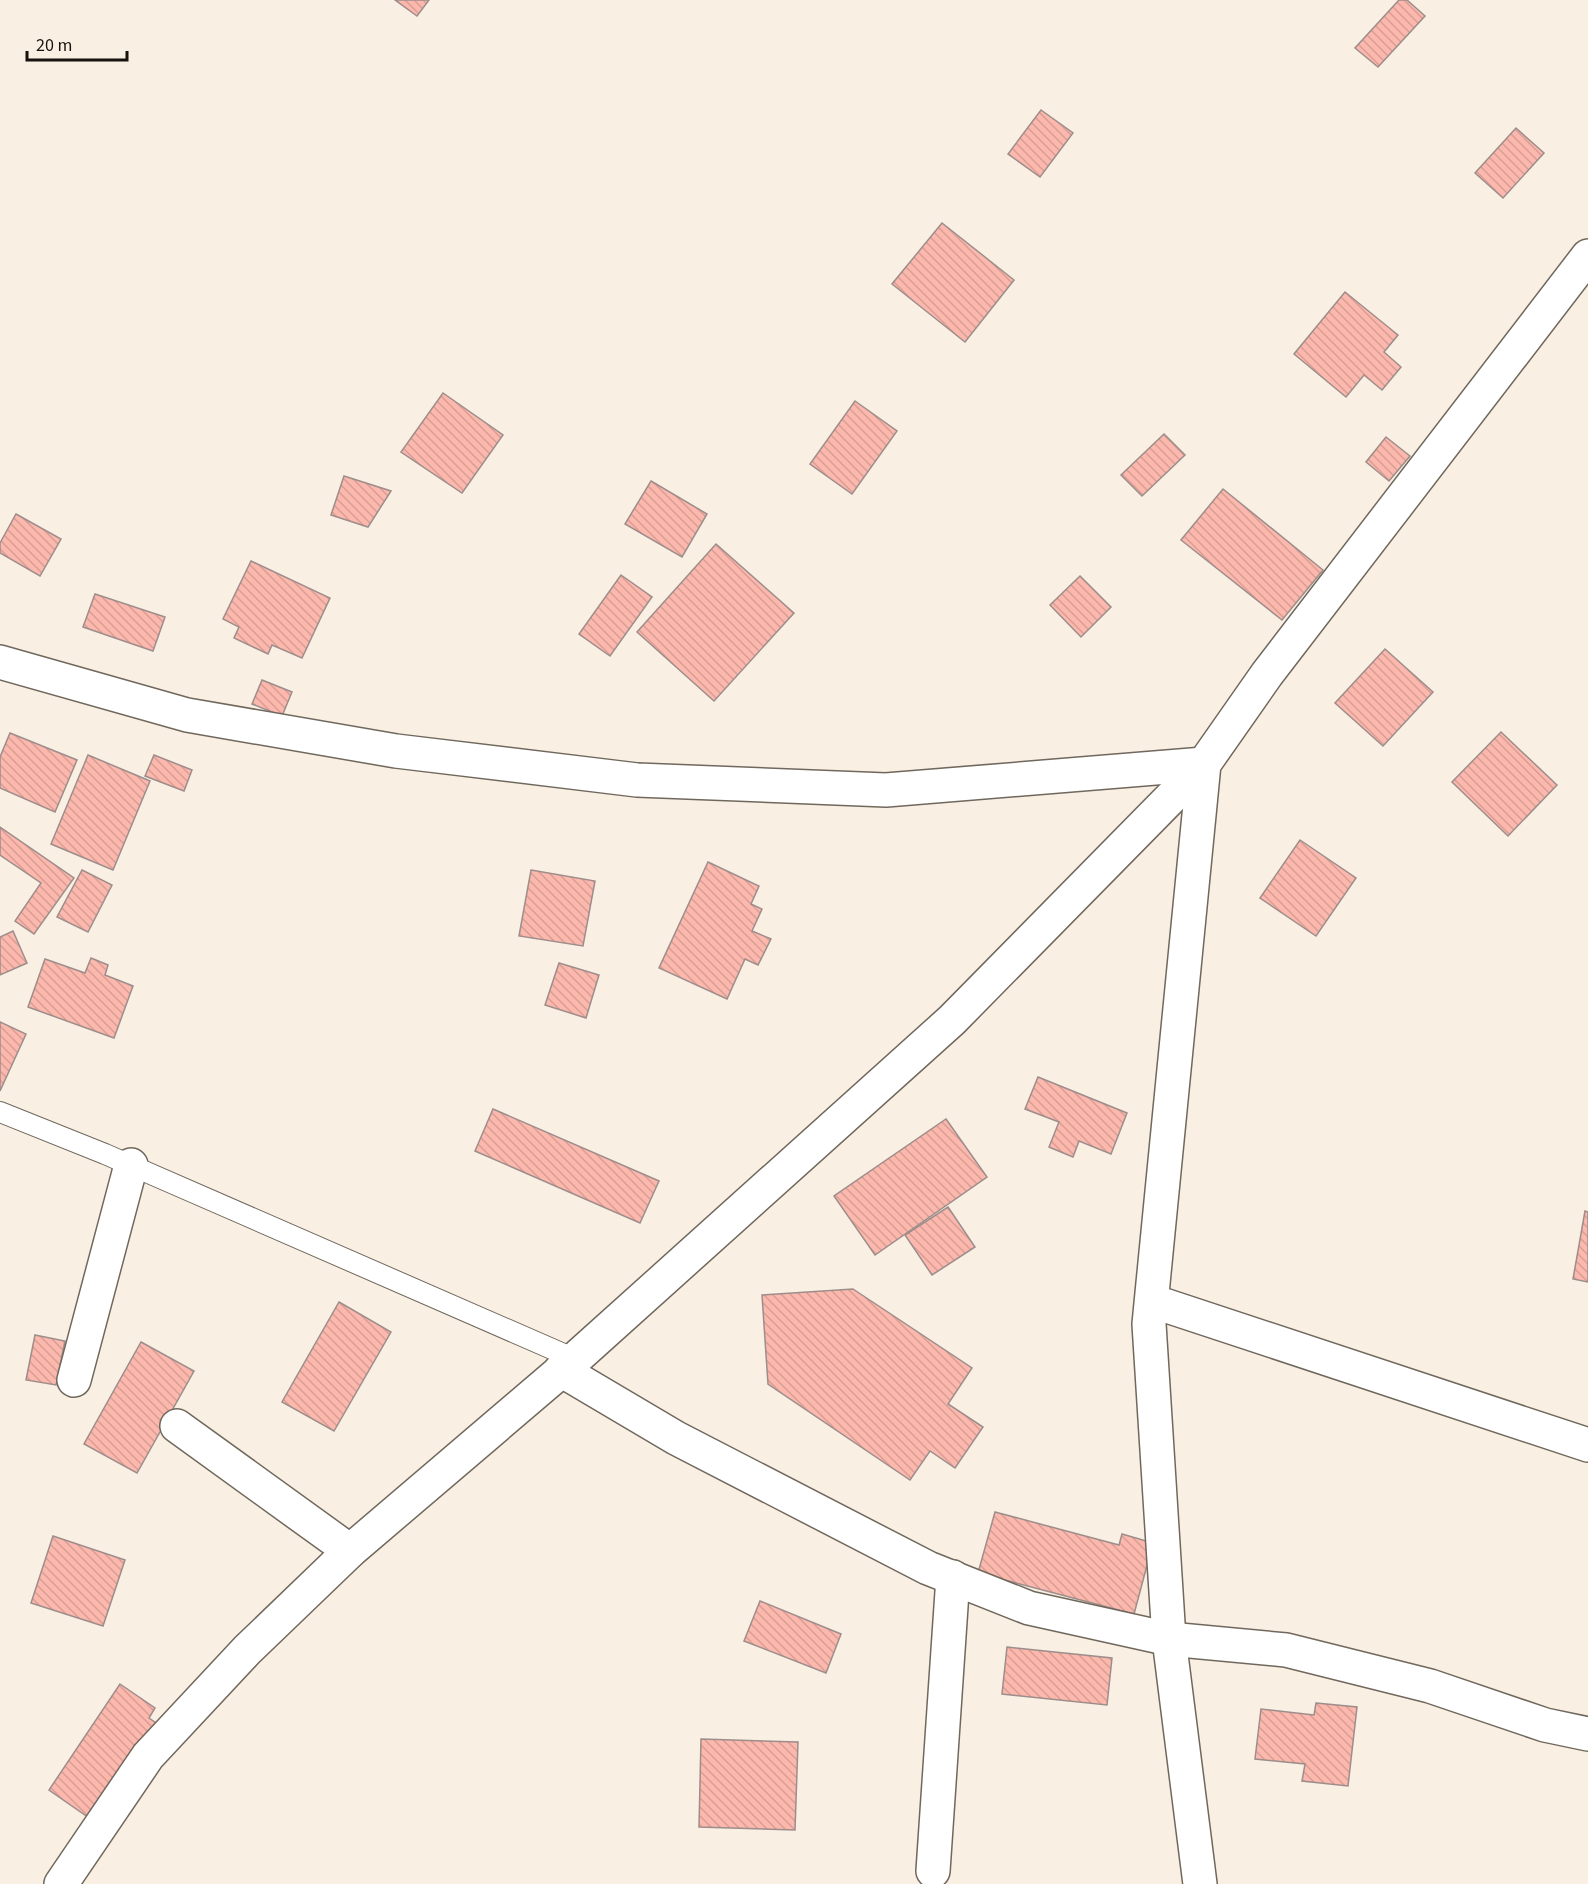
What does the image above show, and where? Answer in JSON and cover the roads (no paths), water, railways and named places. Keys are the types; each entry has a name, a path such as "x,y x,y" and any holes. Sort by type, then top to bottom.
{"street":[{"path":"61,1884 148,1756 246,1650 350,1551 568,1365 952,1020 1204,764 1274,665 1588,256"},
{"path":"0,662 187,715 396,751 637,780 886,790 1204,764"},
{"path":"1200,1884 1169,1639 1150,1335 1172,1070 1204,764"},
{"path":"74,1380 130,1165"},
{"path":"1152,1301 1588,1445"},
{"path":"568,1365 676,1438 928,1568 1029,1608 1169,1639 1286,1650 1430,1686 1545,1725 1588,1734"},
{"path":"177,1426 350,1551"},
{"path":"933,1871 952,1577"}],"lane":[{"path":"0,1112 130,1165 568,1365"}]}
